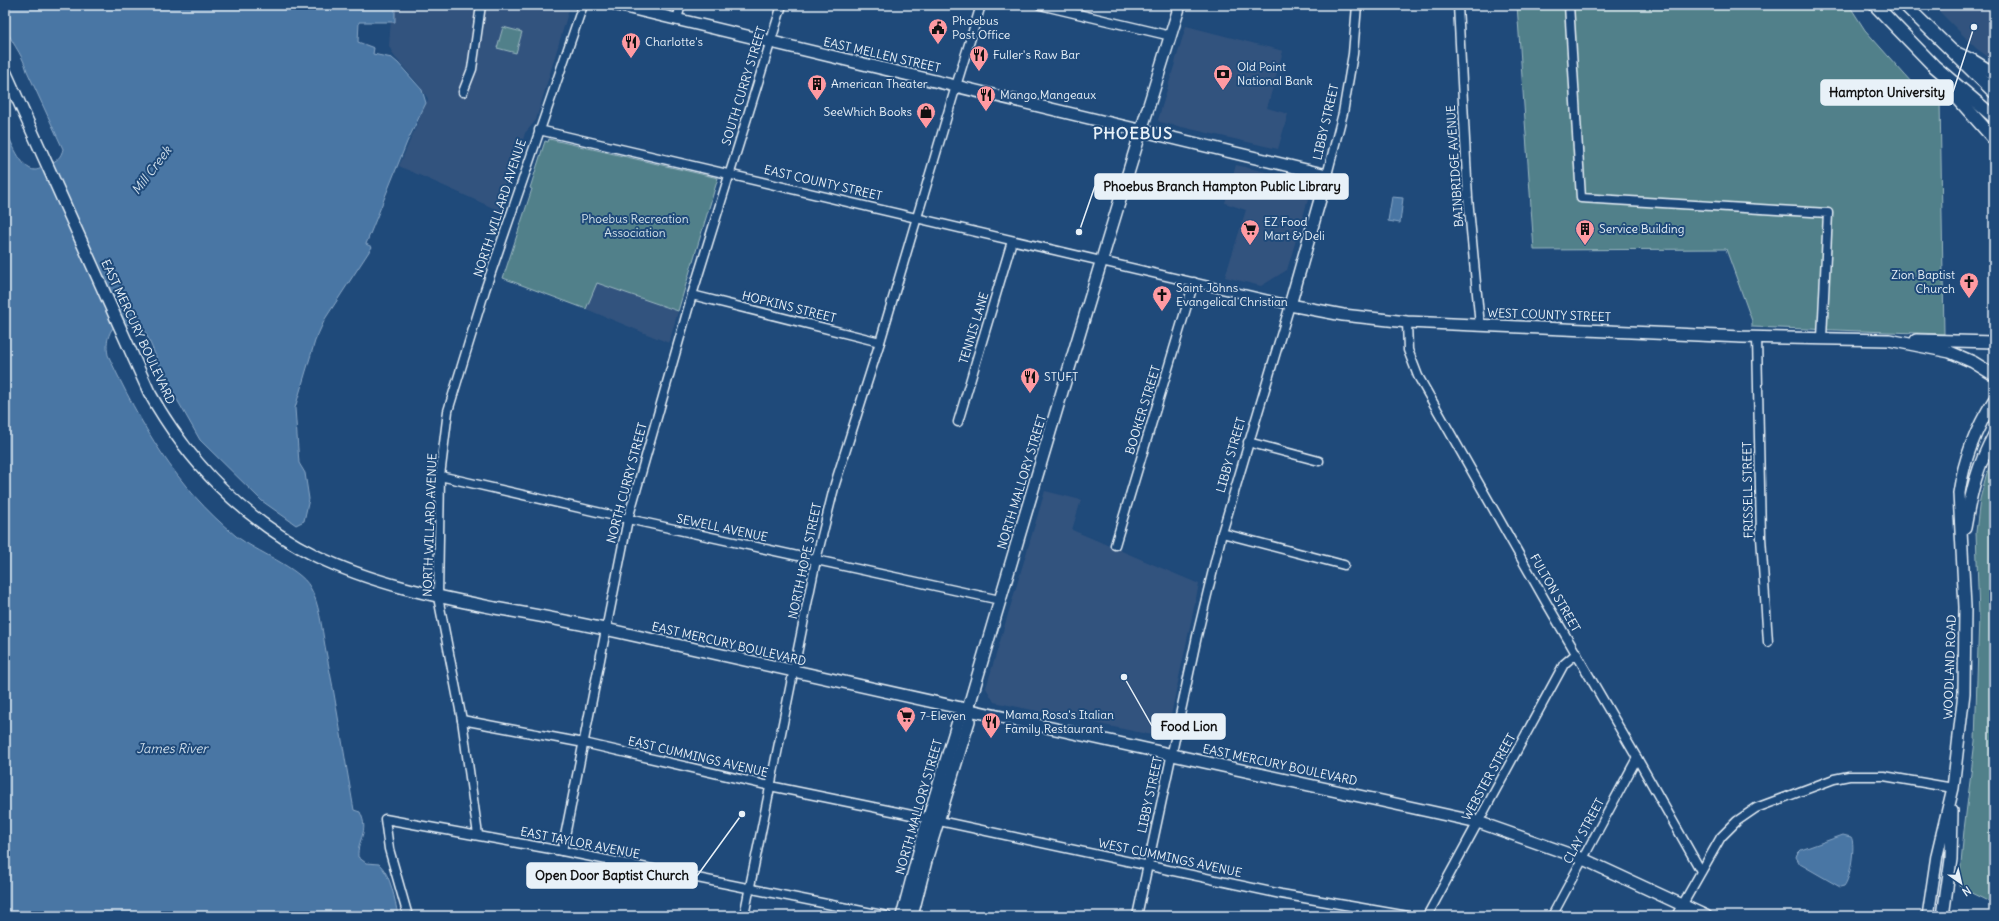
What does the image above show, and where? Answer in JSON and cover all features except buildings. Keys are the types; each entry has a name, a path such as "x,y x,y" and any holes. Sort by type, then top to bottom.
{"highway":[{"path":"1876,5 1994,139"},
{"path":"1905,5 1950,51 1994,92"},
{"path":"1903,35 1950,81 1994,117"},
{"path":"1950,51 1973,60 1994,74"}],"main road":[{"name":"EAST MELLEN STREET","path":"617,5 1327,175"},
{"name":"NORTH MALLORY STREET","path":"912,916 933,820 959,718 968,709 1140,130 1180,5"},
{"name":"EAST MERCURY BOULEVARD","path":"5,71 149,392 177,437 206,473 255,519 316,556 363,576 438,597 606,629 794,672 1478,822 1583,859 1704,916"},
{"name":"LIBBY STREET","path":"1290,305 1327,175"},
{"name":"WEST COUNTY STREET","path":"1290,305 1359,317 1407,322 1757,337 1889,340 1950,352 1973,362 1994,375"},
{"path":"1889,340 1994,342"},
{"name":"WOODLAND ROAD","path":"1943,916 1951,859 1953,788 1964,692 1965,607 1959,493 1961,477 1978,427 1994,400"},
{"name":"WOODLAND ROAD","path":"1962,546 1974,482 1979,466 1994,435"},
{"name":"WOODLAND ROAD","path":"1928,916 1937,855 1953,788"},
{"name":"NORTH MALLORY STREET","path":"902,916 933,820"}],"street":[{"path":"463,92 472,69 481,5"},
{"name":"NORTH WILLARD AVENUE","path":"478,836 462,720 438,597 440,476 448,411 485,290 583,5"},
{"path":"677,19 681,5"},
{"name":"SOUTH CURRY STREET","path":"730,174 782,5"},
{"name":"NORTH HOPE STREET","path":"744,916 816,560 835,484 880,342 956,86 982,5"},
{"path":"1040,5 1170,36"},
{"name":"LIBBY STREET","path":"1327,175 1343,113 1353,54 1357,5"},
{"name":"BAINBRIDGE AVENUE","path":"1458,5 1468,198 1480,326"},
{"path":"1569,5 1581,198 1828,213 1822,338"},
{"name":"EAST COUNTY STREET","path":"539,130 1102,262"},
{"name":"NORTH CURRY STREET","path":"562,851 628,519 692,295 730,174"},
{"name":"TENNIS LANE","path":"958,422 1012,241"},
{"name":"WEST COUNTY STREET","path":"1102,262 1290,305"},
{"name":"BOOKER STREET","path":"1115,545 1194,282"},
{"name":"HOPKINS STREET","path":"692,295 880,342"},
{"name":"LIBBY STREET","path":"1137,916 1222,533 1290,305"},
{"name":"FULTON STREET","path":"1407,322 1408,350 1418,376 1701,871"},
{"name":"FRISSELL STREET","path":"1757,337 1761,534 1768,642"},
{"path":"1248,442 1319,461"},
{"name":"SEWELL AVENUE","path":"440,476 628,519 1000,600"},
{"path":"1222,533 1344,565"},
{"name":"WEBSTER STREET","path":"1427,916 1564,664 1577,653"},
{"name":"EAST CUMMINGS AVENUE","path":"462,720 584,743 770,786 933,820"},
{"name":"CLAY STREET","path":"1552,916 1637,758"},
{"path":"1676,916 1721,837 1731,826 1749,812 1771,801 1850,776 1874,775 1953,788"},
{"name":"EAST TAYLOR AVENUE","path":"408,916 389,849 385,819 562,851 887,916"},
{"name":"WEST CUMMINGS AVENUE","path":"933,820 1288,896 1408,916"}],"shaded area":[{"path":"392,5 570,6 536,120 525,133 500,211 399,166 428,99 420,86 394,56 389,46"},
{"path":"1933,5 1994,5 1994,61 1977,49"},
{"path":"1186,26 1283,51 1267,108 1288,114 1278,149 1160,122 1158,120"},
{"path":"1236,165 1278,175 1312,186 1287,270 1261,286 1225,277 1246,210 1225,203"},
{"path":"596,282 678,311 669,343 586,309"},
{"path":"1045,491 1081,500 1072,530 1199,584 1166,738 994,702 986,688"}],"green space":[{"path":"1517,5 1849,5 1865,30 1918,91 1919,99 1940,100 1944,334 1752,327 1752,321 1726,249 1534,250"},
{"path":"503,27 522,32 516,53 497,48"},
{"name":"Phoebus Recreation Association","path":"549,139 718,178 678,311 597,283 586,309 503,278 532,189 530,188 545,141 548,142"},
{"path":"1994,454 1994,904 1959,887 1964,830 1975,741 1979,616 1976,532 1980,499"}],"water":[{"name":"James River","path":"5,5 395,5 395,22 359,22 358,42 374,48 373,54 392,58 398,63 422,90 426,103 407,142 366,244 372,247 325,319 315,341 295,408 299,463 305,473 309,499 304,521 296,525 262,501 200,440 167,382 145,331 133,324 112,329 107,341 107,348 108,355 133,406 177,475 214,517 236,536 287,566 305,580 310,587 316,600 320,616 354,810 360,812 363,819 364,825 358,850 358,857 366,863 379,864 383,869 392,888 398,916 5,916 5,128 21,160 30,169 35,170 42,168 54,162 60,156 63,149 25,64 9,36 5,22"},
{"path":"1392,197 1403,198 1400,223 1388,221"},
{"path":"1843,835 1851,837 1853,854 1848,877 1844,886 1840,887 1800,864 1796,857 1801,850"}],"place":[{"name":"Hampton University","path":"1974,27"},
{"name":"Phoebus Post Office","path":"938,45"},
{"name":"Charlotte's","path":"631,59"},
{"name":"Fuller's Raw Bar","path":"979,72"},
{"name":"Old Point National Bank","path":"1223,91"},
{"name":"American Theater","path":"817,101"},
{"name":"Mango Mangeaux","path":"986,112"},
{"name":"SeeWhich Books","path":"926,129"},
{"name":"Phoebus Branch Hampton Public Library","path":"1079,232"},
{"name":"EZ Food Mart & Deli","path":"1250,246"},
{"name":"Service Building","path":"1585,246"},
{"name":"Zion Baptist Church","path":"1969,299"},
{"name":"Saint Johns Evangelical Christian","path":"1162,312"},
{"name":"STUFT","path":"1030,394"},
{"name":"Food Lion","path":"1124,677"},
{"name":"7-Eleven","path":"906,733"},
{"name":"Mama Rosa's Italian Family Restaurant","path":"991,739"},
{"name":"Open Door Baptist Church","path":"742,814"}],"district":[{"name":"PHOEBUS","path":"1133,133"}],"water label":[{"name":"Mill Creek","path":"151,170"}]}
